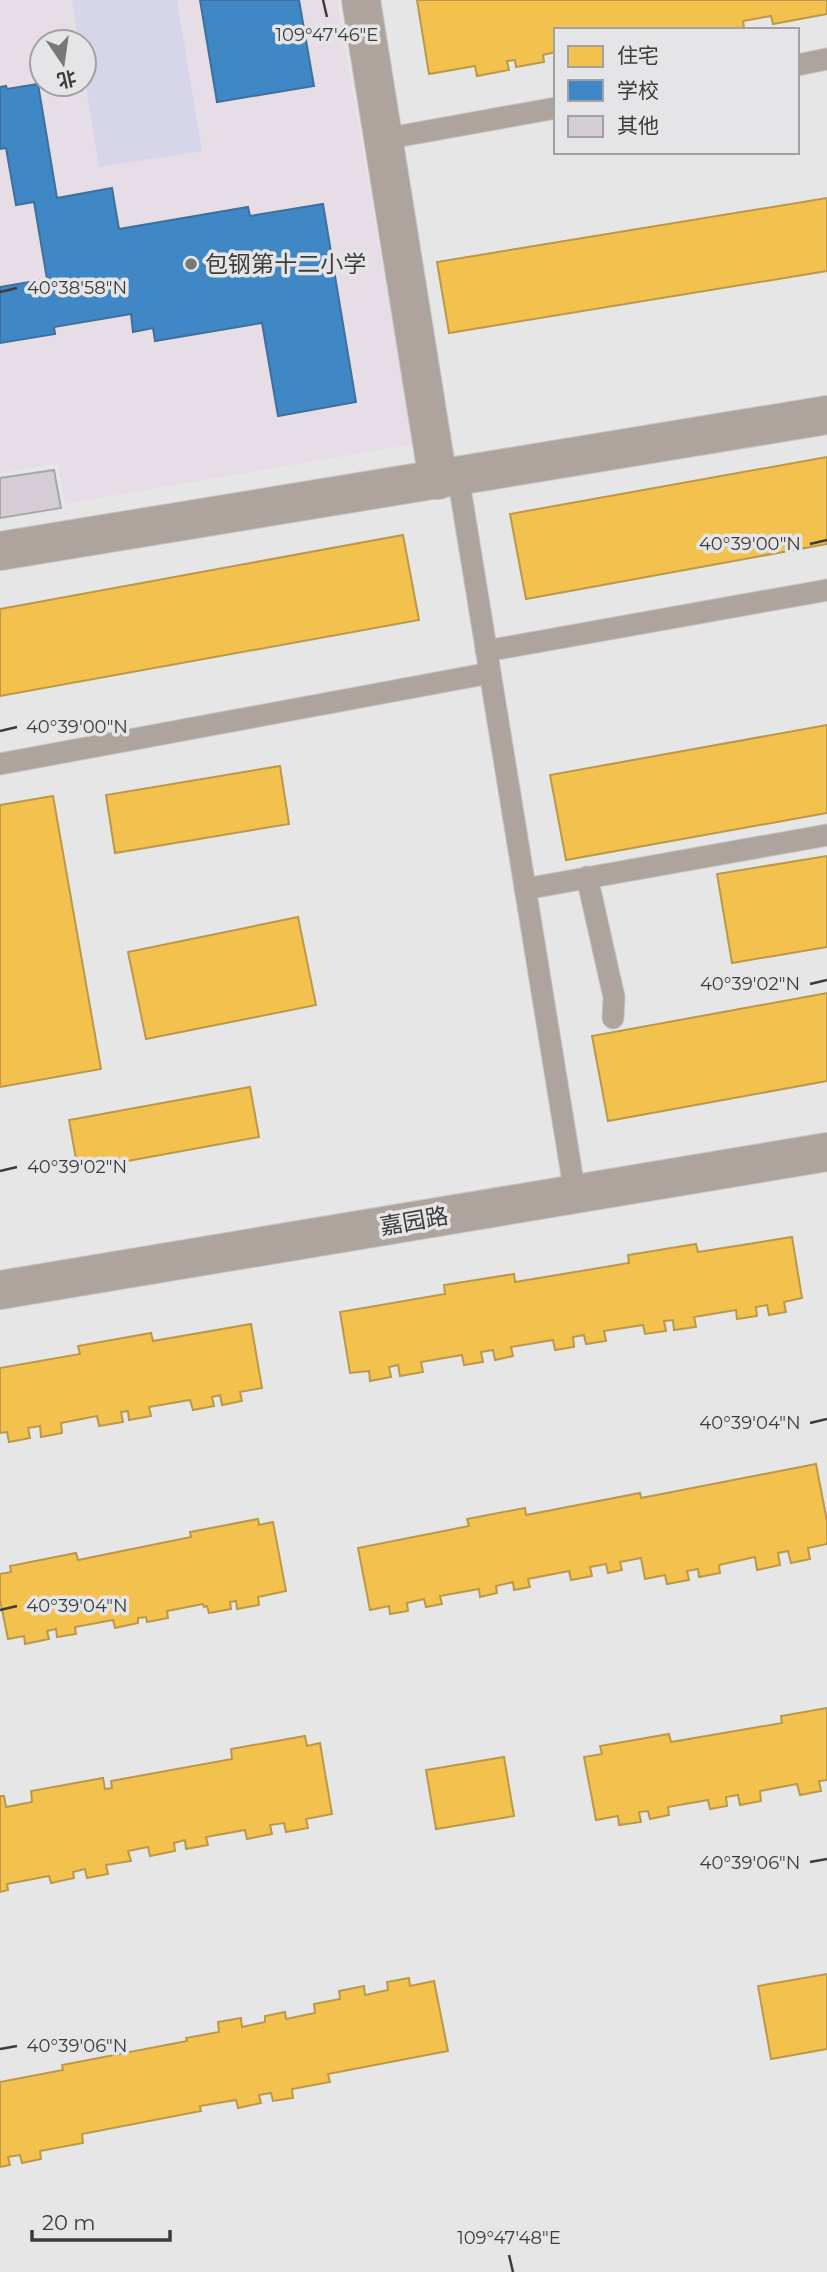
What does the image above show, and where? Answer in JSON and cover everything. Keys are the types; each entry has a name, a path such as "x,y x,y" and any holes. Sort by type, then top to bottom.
{"street":[{"path":"361,0 384,139 448,478"},
{"path":"0,551 827,415"},
{"name":"嘉园路","path":"0,1290 827,1152"}],"lane":[{"path":"799,65 827,59"},
{"path":"384,139 554,108"},
{"path":"448,478 490,673 575,1194"},
{"path":"486,651 827,590"},
{"path":"0,764 490,673"},
{"path":"525,888 827,835"},
{"path":"587,877 614,997 613,1018"}],"shaded area":[{"name":"包钢第十二小学","path":"0,0 337,0 413,444 65,504 58,463 0,473"},
{"path":"72,0 177,0 202,151 99,167 88,98 98,98 98,28 77,28"}],"building: 住宅":[{"path":"417,0 827,0 827,14 773,24 771,16 743,21 744,28 554,28 554,52 543,55 544,62 516,67 515,60 507,61 509,70 477,76 475,66 429,74"},
{"path":"827,198 827,271 449,333 437,262"},
{"path":"827,457 827,544 526,599 510,514"},
{"path":"403,535 419,620 0,696 0,609"},
{"path":"827,725 827,813 566,860 550,775"},
{"path":"280,766 289,824 115,853 106,795"},
{"path":"53,796 101,1069 0,1087 0,805"},
{"path":"827,856 827,947 732,963 717,874"},
{"path":"298,917 316,1005 146,1039 128,952"},
{"path":"827,993 827,1081 608,1121 592,1036"},
{"path":"250,1087 259,1137 78,1170 69,1120"},
{"path":"792,1237 802,1298 784,1302 786,1312 769,1315 767,1305 756,1307 757,1316 737,1319 736,1310 694,1317 696,1327 674,1330 673,1320 664,1321 666,1331 645,1334 643,1325 604,1331 606,1341 586,1344 584,1335 573,1337 574,1347 555,1350 553,1340 511,1347 513,1356 495,1360 493,1350 481,1352 483,1362 464,1365 462,1355 421,1362 423,1372 400,1376 398,1365 389,1367 391,1377 370,1381 369,1371 350,1373 340,1312 445,1294 444,1285 514,1274 515,1282 629,1263 628,1255 696,1244 698,1252"},
{"path":"251,1324 262,1388 240,1392 242,1401 222,1405 220,1395 212,1397 214,1406 193,1410 190,1400 149,1407 151,1416 129,1420 128,1411 121,1412 123,1422 99,1426 97,1416 61,1423 62,1433 41,1437 40,1426 28,1428 30,1438 9,1442 7,1432 0,1433 0,1368 80,1354 78,1346 151,1333 153,1341"},
{"path":"816,1464 827,1521 827,1544 808,1548 810,1559 791,1563 788,1551 778,1553 780,1565 757,1570 755,1557 719,1565 720,1573 699,1577 698,1569 687,1571 689,1580 667,1584 665,1575 645,1579 641,1558 620,1562 622,1570 608,1573 606,1564 590,1567 592,1576 571,1580 569,1571 528,1579 530,1587 514,1590 513,1582 496,1586 497,1593 480,1597 479,1589 440,1596 442,1604 426,1607 424,1599 407,1603 408,1611 390,1614 389,1606 370,1610 358,1548 469,1526 467,1519 525,1508 526,1515 640,1493 641,1498"},
{"path":"258,1519 259,1525 273,1522 286,1591 258,1597 259,1605 237,1609 236,1601 230,1602 231,1609 209,1613 207,1606 204,1607 203,1604 167,1611 168,1618 147,1622 146,1617 138,1618 138,1623 115,1628 113,1620 75,1627 76,1634 57,1637 56,1629 47,1631 49,1639 25,1644 24,1636 8,1639 0,1600 0,1574 11,1572 10,1566 76,1553 78,1560 191,1537 190,1532"},
{"path":"827,1708 827,1780 819,1781 821,1791 800,1795 797,1784 760,1791 761,1801 740,1805 738,1795 726,1797 727,1806 710,1809 708,1800 668,1807 669,1815 650,1819 648,1811 639,1812 641,1822 619,1825 618,1816 596,1820 584,1757 602,1754 600,1746 669,1734 671,1742 782,1723 781,1716"},
{"path":"305,1736 307,1746 320,1743 332,1814 306,1819 308,1828 286,1832 284,1823 270,1825 272,1834 247,1839 245,1830 206,1837 208,1845 186,1849 185,1840 174,1843 175,1851 150,1856 148,1847 128,1851 131,1861 106,1865 108,1874 87,1878 85,1869 73,1872 74,1878 51,1883 49,1876 7,1884 8,1890 0,1892 0,1796 4,1796 6,1807 32,1802 31,1791 103,1778 105,1789 112,1788 111,1781 232,1759 231,1749"},
{"path":"504,1757 514,1816 436,1829 426,1770"},
{"path":"827,1974 827,2049 771,2059 758,1986"},
{"path":"409,1978 410,1986 434,1981 448,2051 328,2074 330,2082 292,2089 293,2098 273,2101 271,2093 259,2095 261,2103 238,2108 236,2100 200,2106 201,2111 82,2134 83,2143 40,2151 41,2159 22,2163 20,2155 8,2157 10,2165 0,2167 0,2082 63,2070 62,2065 187,2041 186,2038 219,2032 218,2022 241,2018 242,2027 265,2022 265,2016 285,2012 286,2019 315,2013 314,2004 340,1999 339,1991 364,1986 365,1995 388,1990 387,1982"}],"building: 学校":[{"path":"200,0 299,0 314,86 217,102"},
{"path":"6,86 7,89 28,86 28,98 40,98 57,198 112,188 119,229 248,207 250,216 323,204 356,402 278,416 262,323 155,341 153,328 133,332 131,314 54,327 55,334 0,343 0,287 47,279 34,202 16,205 6,148 0,149 0,87"}],"building: 其他":[{"path":"54,470 61,508 0,518 0,478"}],"place":[{"name":"包钢第十二小学","path":"191,264"}]}
